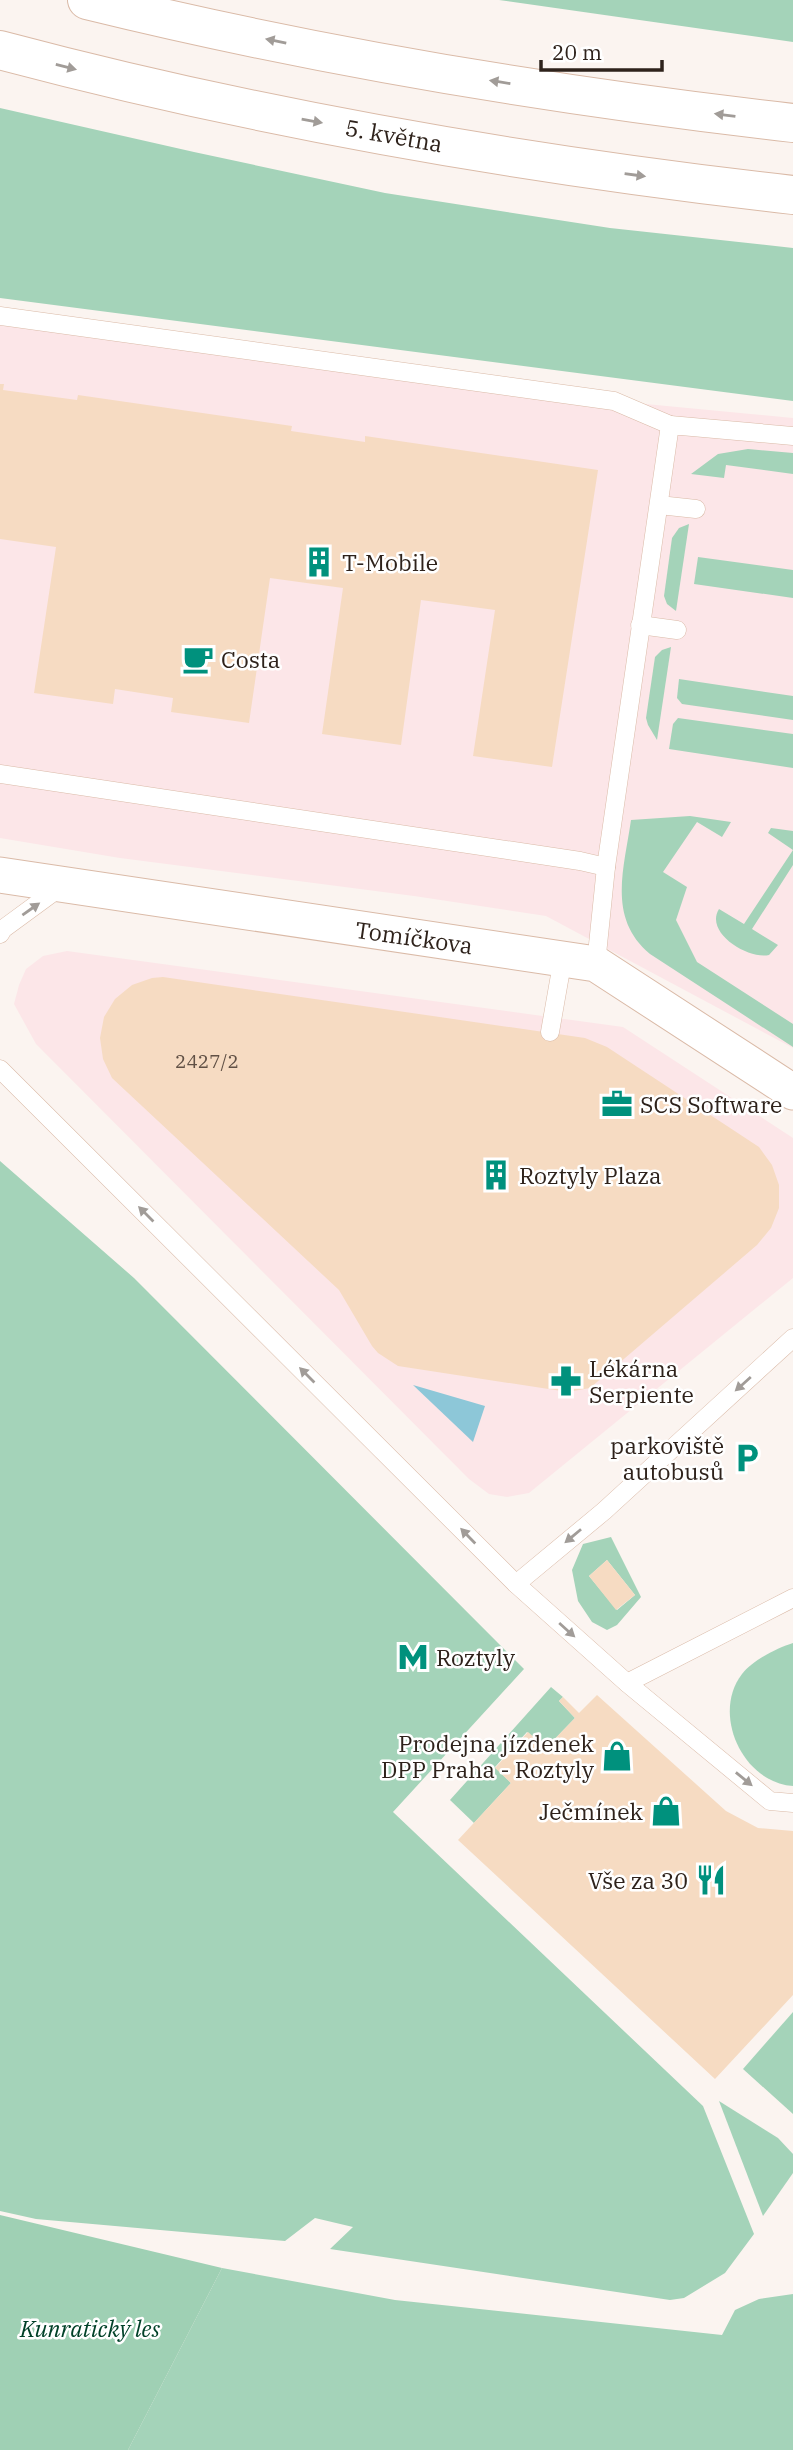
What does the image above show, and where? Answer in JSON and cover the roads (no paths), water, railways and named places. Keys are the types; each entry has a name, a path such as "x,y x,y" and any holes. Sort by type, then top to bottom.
{"highway":[{"path":"87,0 416,68 624,102 793,123"},
{"name":"5. května","path":"0,50 159,89 431,142 688,183 793,195"}],"street":[{"name":"Tomíčkova","path":"0,875 580,961 793,1092"}],"lane":[{"path":"0,316 614,401 670,425 793,436"},
{"path":"550,1032 580,961 606,867 670,425"},
{"path":"659,505 696,509"},
{"path":"640,625 677,630"},
{"path":"0,774 606,867"},
{"path":"0,934 3,929 64,886"},
{"path":"0,1069 516,1584 627,1683 770,1801 793,1803"},
{"path":"516,1584 604,1511 793,1338"},
{"path":"627,1683 793,1598"}],"water":[{"path":"413,1385 485,1406 473,1442"}],"place":[{"name":"T-Mobile","path":"319,562"},
{"name":"Costa","path":"198,659"},
{"name":"SCS Software","path":"617,1104"},
{"name":"Roztyly Plaza","path":"496,1175"},
{"name":"Lékárna Serpiente","path":"566,1381"},
{"name":"parkoviště autobusů","path":"747,1458"},
{"name":"Roztyly","path":"413,1657"},
{"name":"Prodejna jízdenek DPP Praha - Roztyly","path":"617,1756"},
{"name":"Ječmínek","path":"666,1811"},
{"name":"Vše za 30","path":"711,1880"}],"park label":[{"name":"Kunratický les","path":"90,2328"}]}
